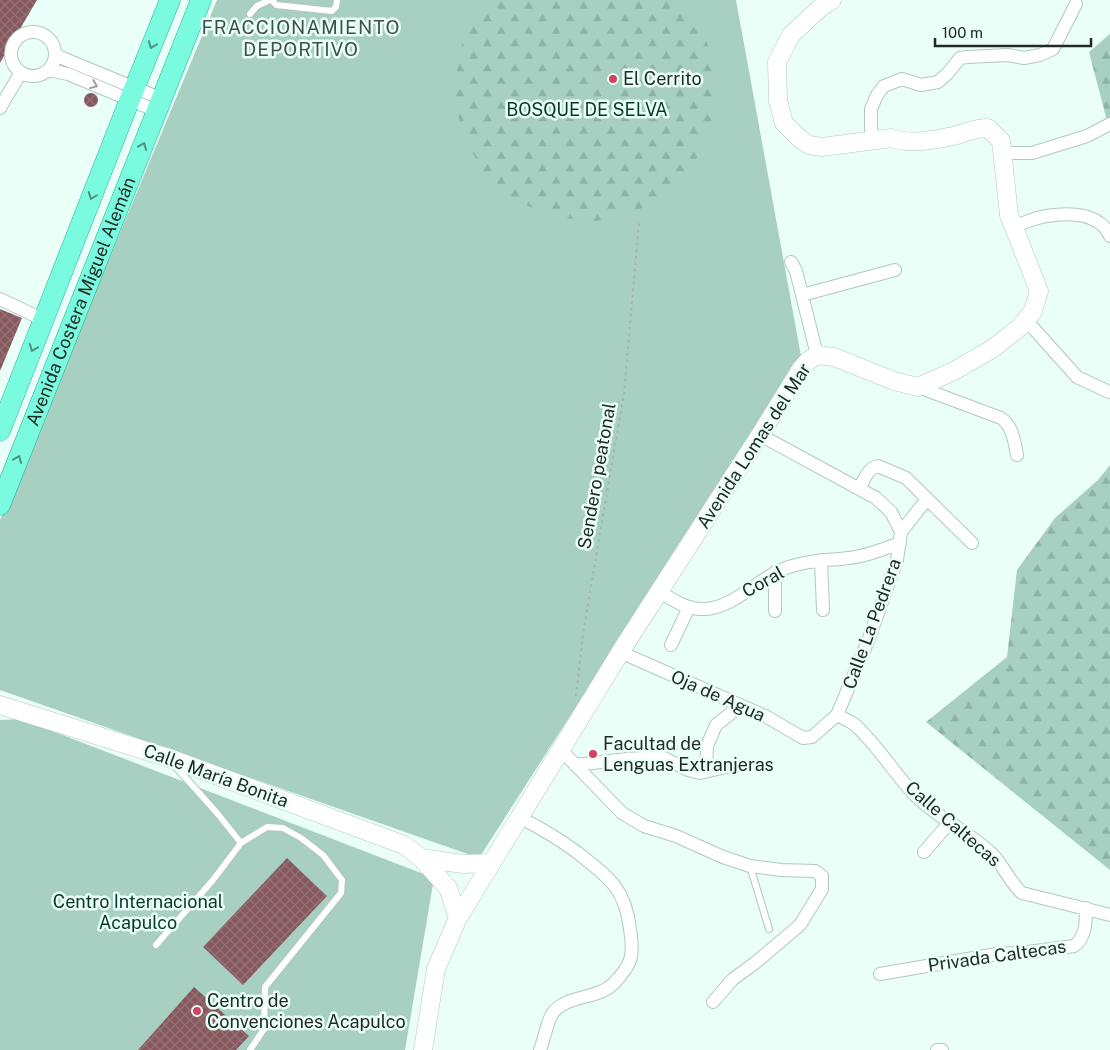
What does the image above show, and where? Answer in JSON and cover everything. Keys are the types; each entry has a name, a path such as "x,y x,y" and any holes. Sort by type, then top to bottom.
{"main road":[{"name":"Avenida Costera Miguel Alemán","path":"0,431 170,0"},
{"name":"Avenida Costera Miguel Alemán","path":"0,505 201,0"},
{"path":"832,0 820,8 791,35 777,62 778,101 784,123 809,145 822,147 892,138 900,141 930,140 954,136 979,128 988,128 1001,141 1009,215 1039,291 1033,311 1026,320 992,349 954,372 918,386"},
{"name":"Avenida Lomas del Mar","path":"423,1050 436,969 458,918 620,652 801,369 817,355 834,358 894,382 918,386"},
{"name":"Calle María Bonita","path":"2,707 67,725 169,758 404,845 420,858 448,888 458,918"},
{"name":"Calle María Bonita","path":"420,858 470,864 490,863"}],"street":[{"path":"875,140 871,129 871,109 877,95 884,86 902,79 921,85 938,82 960,58 1007,55 1024,58 1040,55 1053,49 1076,4"},
{"path":"34,32 45,36 52,44 55,55 48,70 32,75 21,72 14,64 12,53 15,42 23,34 34,32"},
{"path":"55,55 159,105"},
{"path":"48,70 132,93"},
{"path":"0,108 21,72"},
{"path":"1003,153 1032,153 1087,136 1110,124"},
{"path":"1013,227 1047,216 1072,215 1092,218 1100,222 1110,236"},
{"path":"791,262 796,271 817,355"},
{"path":"802,295 895,270"},
{"path":"0,299 44,320"},
{"path":"1026,320 1077,376 1109,392"},
{"path":"918,386 1001,418 1008,423 1013,434 1017,455"},
{"path":"760,435 876,498 891,512 901,538"},
{"path":"859,489 870,470 878,466 906,478 972,543"},
{"path":"901,538 926,499"},
{"name":"Coral","path":"659,591 676,602 689,607 705,609 734,599 775,572 820,560 873,554 901,538"},
{"name":"Calle La Pedrera","path":"837,714 868,641 897,560 901,538"},
{"path":"820,560 823,610"},
{"path":"775,572 775,611"},
{"path":"671,645 689,607"},
{"name":"Oja de Agua","path":"620,652 767,717 802,738 812,737 837,714"},
{"path":"706,771 707,746 716,725 740,706"},
{"name":"Calle Caltecas","path":"837,714 853,724 916,795 934,812 976,840 993,856 1003,867 1017,890 1022,893 1110,915"},
{"path":"560,749 622,813 644,826 676,836 723,857 750,866 781,870 815,871 822,876 822,889 800,925 755,963 733,978 713,1002"},
{"path":"576,765 662,757 688,770 700,773 726,767"},
{"path":"519,817 562,841 610,879 628,911 633,945 631,960 613,984 604,992 564,1004 552,1014 540,1050"},
{"path":"924,852 950,822"},
{"name":"Privada Caltecas","path":"880,974 997,954 1020,954 1074,946 1078,943 1086,924 1086,908"},
{"path":"937,1050 942,1050"}],"lane":[{"path":"250,14 256,6 271,0 276,5 332,11 336,7 337,0"},
{"path":"169,758 217,813 240,843"},
{"path":"156,945 213,880 240,843 267,827 283,828 301,838 323,855 342,880 341,893 265,987 264,1029 250,1050"},
{"path":"750,866 769,929"}],"path":[{"name":"Sendero peatonal","path":"575,703 584,627 624,393 639,223"}],"green space":[{"path":"217,0 736,0 801,356 479,858 0,690 0,520"},
{"name":"BOSQUE DE SELVA","path":"490,0 681,0 702,28 716,70 715,114 700,154 673,188 637,211 596,221 554,217 514,200 483,171 462,134 454,92 460,48 481,9"},
{"path":"1110,34 1110,132 1089,52"},
{"path":"1110,465 1110,870 926,722 1007,657 1017,570 1055,518 1098,480"},
{"name":"Centro Internacional Acapulco","path":"21,719 434,878 405,1050 0,1050 0,720"}],"building":[{"path":"0,0 37,0 0,63"},
{"path":"91,93 96,95 98,100 96,105 91,107 86,105 84,100 86,95"},
{"path":"0,309 22,318 0,371"},
{"path":"287,858 327,896 243,985 203,947"},
{"name":"Centro de Convenciones Acapulco","path":"194,987 249,1036 236,1050 138,1050"}],"place":[{"name":"El Cerrito","path":"613,79"},
{"name":"Facultad de Lenguas Extranjeras","path":"593,754"},
{"name":"Centro de Convenciones Acapulco","path":"197,1011"}],"district":[{"name":"FRACCIONAMIENTO DEPORTIVO","path":"301,38"}]}
